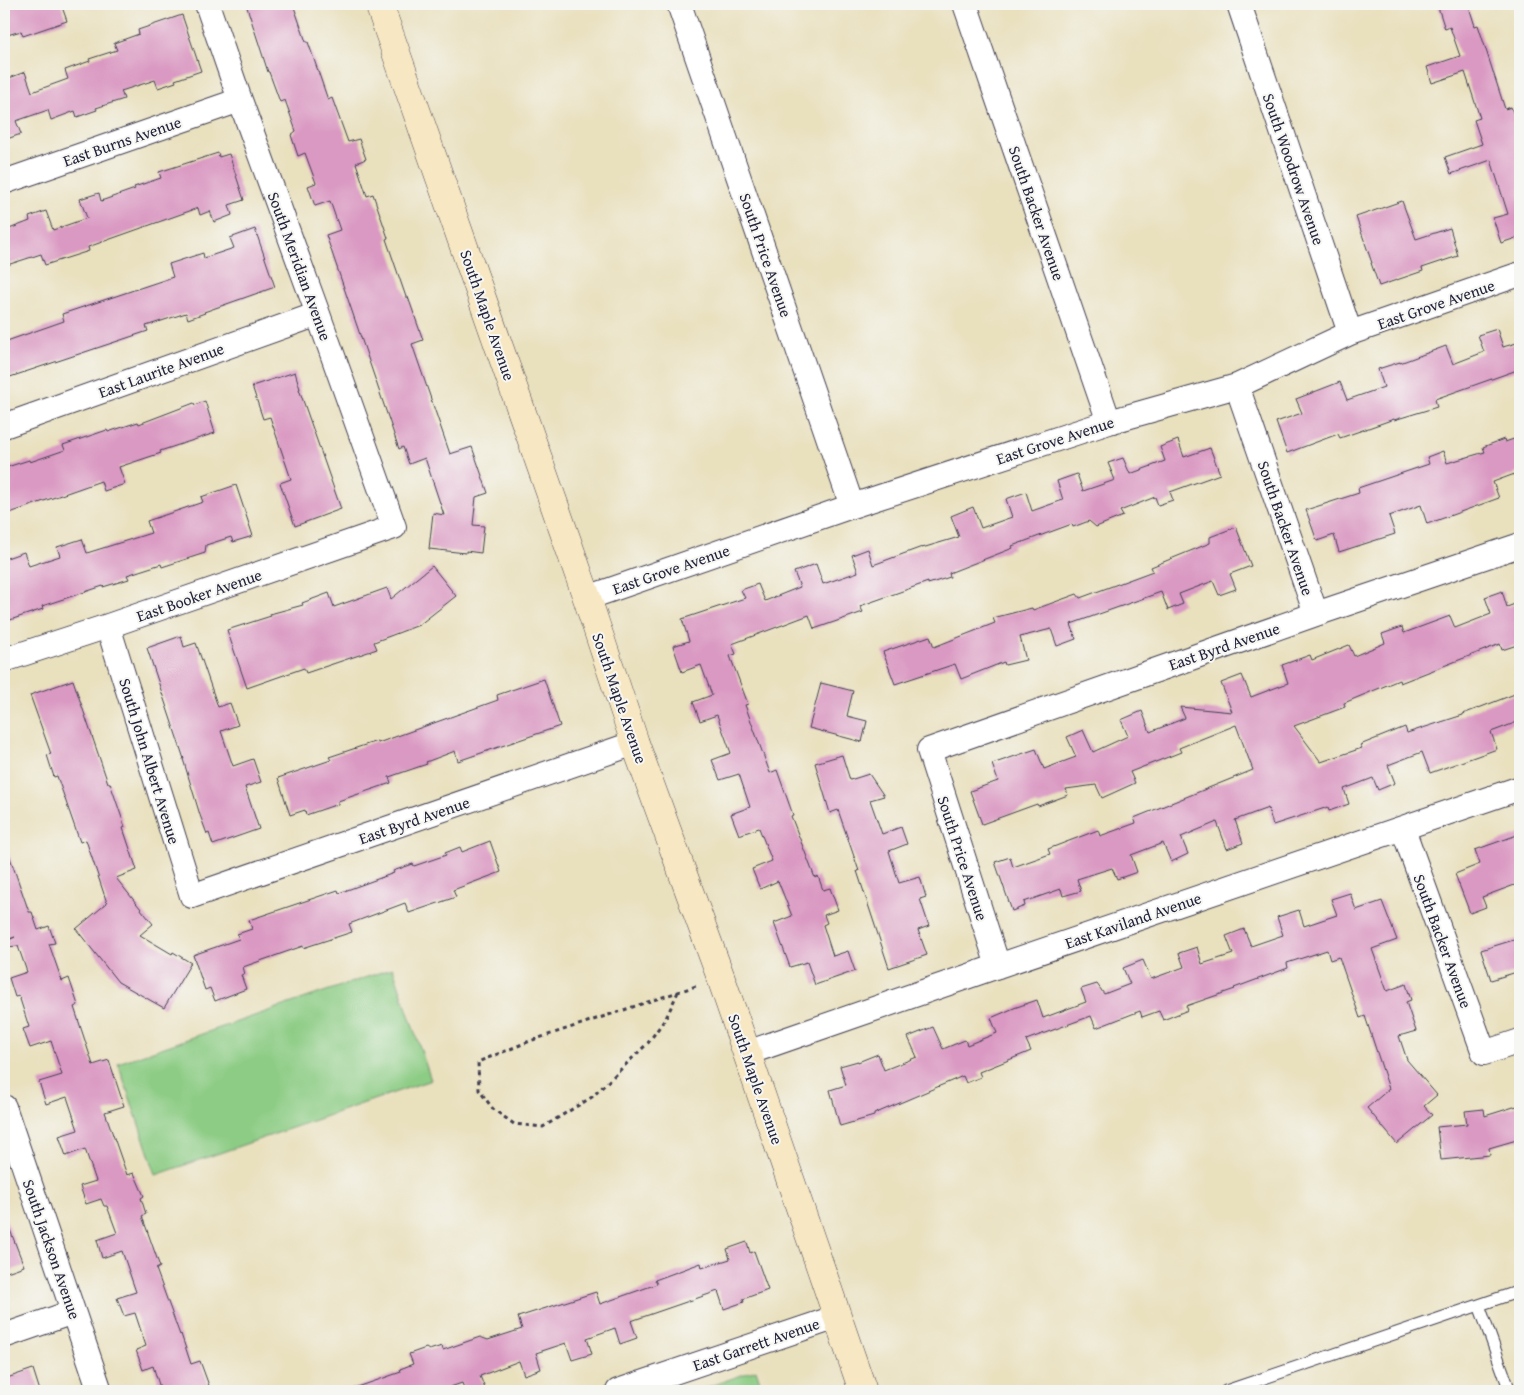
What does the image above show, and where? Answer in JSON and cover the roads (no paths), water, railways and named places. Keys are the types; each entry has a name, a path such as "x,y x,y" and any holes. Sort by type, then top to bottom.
{"main road":[{"name":"South Maple Avenue","path":"379,4 587,598 635,743 721,978 863,1391"}],"street":[{"name":"South Meridian Avenue","path":"207,4 394,527"},
{"name":"South Price Avenue","path":"679,4 852,506"},
{"name":"South Backer Avenue","path":"964,4 1109,422"},
{"name":"South Woodrow Avenue","path":"1239,4 1350,333"},
{"name":"East Burns Avenue","path":"4,182 240,100"},
{"name":"East Grove Avenue","path":"587,598 852,506 1109,422 1237,386 1350,333 1520,274"},
{"name":"East Laurite Avenue","path":"4,426 318,314"},
{"name":"South Backer Avenue","path":"1237,386 1316,614"},
{"name":"East Booker Avenue","path":"4,660 394,527"},
{"name":"East Byrd Avenue","path":"929,750 1316,614 1520,545"},
{"name":"South John Albert Avenue","path":"108,626 192,896"},
{"name":"East Byrd Avenue","path":"192,896 635,743"},
{"name":"South Price Avenue","path":"929,750 998,966"},
{"name":"East Kaviland Avenue","path":"747,1053 1520,788"},
{"name":"South Backer Avenue","path":"1403,828 1484,1053 1520,1041"},
{"name":"South Jackson Avenue","path":"4,1107 100,1391"},
{"path":"4,1336 73,1312"},
{"name":"East Garrett Avenue","path":"618,1391 837,1316"}],"lane":[{"path":"1226,1391 1520,1291"},
{"path":"1479,1305 1510,1391"}]}
